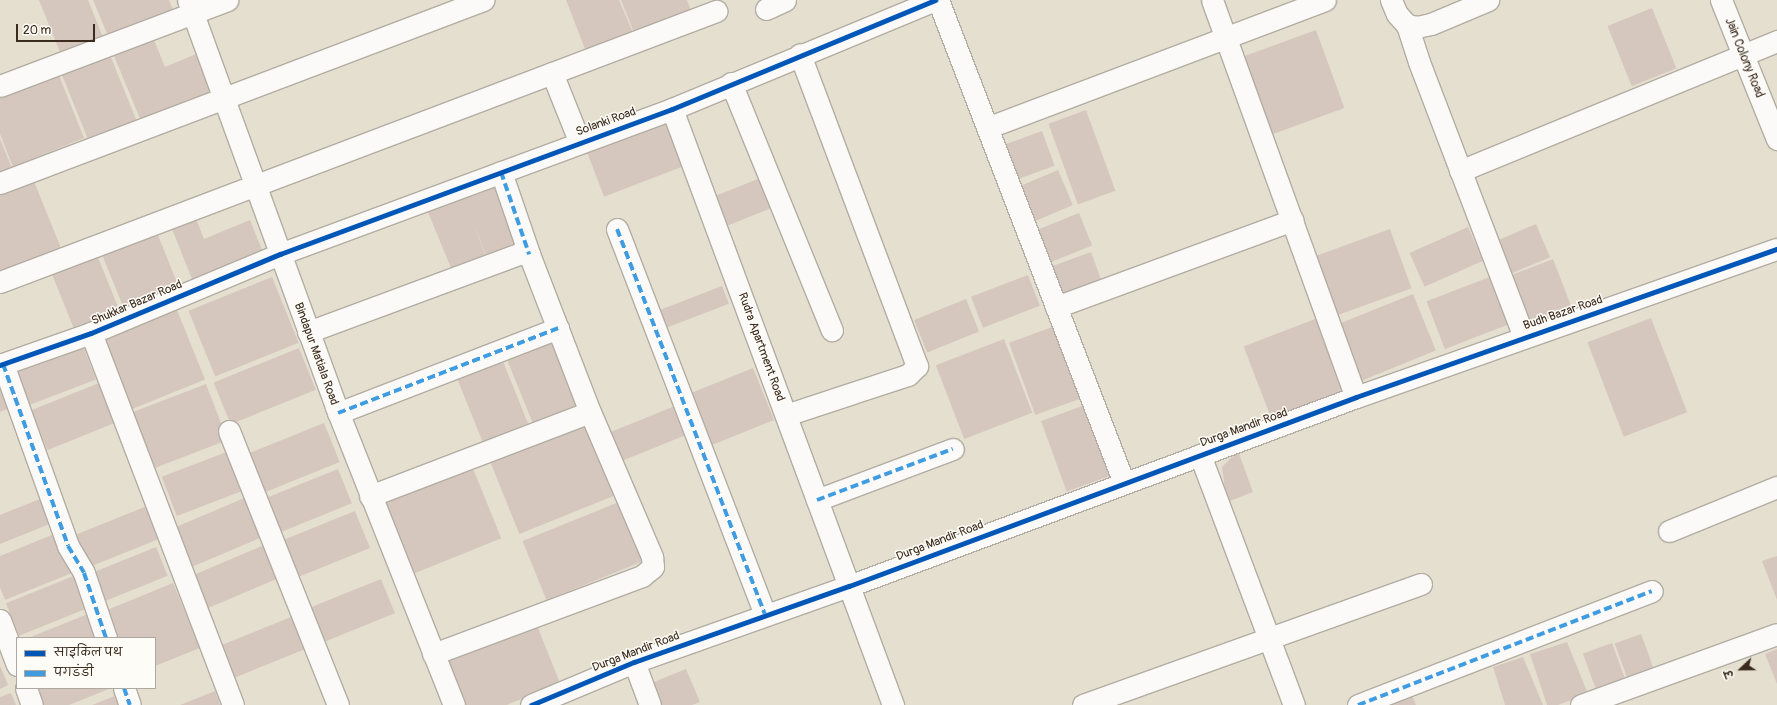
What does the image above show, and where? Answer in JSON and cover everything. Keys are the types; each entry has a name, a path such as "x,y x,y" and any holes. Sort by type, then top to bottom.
{"street":[{"path":"0,86 190,6 227,0"},
{"path":"0,183 483,0"},
{"path":"766,9 785,0"},
{"path":"937,0 989,128 1124,483"},
{"name":"Solanki Road","path":"280,254 672,109 800,54 937,0"},
{"path":"1212,0 1356,397"},
{"path":"989,128 1325,0"},
{"path":"1391,0 1397,14 1407,25 1460,171 1524,337"},
{"path":"1407,25 1417,27 1431,24 1488,0"},
{"name":"Jain Colony Road","path":"1720,0 1777,139"},
{"name":"Bindapur Matiala Road","path":"190,6 338,413 454,705"},
{"path":"0,282 255,184 716,11"},
{"path":"1460,171 1777,41"},
{"path":"786,415 908,375 917,366 800,54"},
{"path":"552,73 580,143"},
{"path":"731,83 832,330"},
{"name":"Rudra Apartment Road","path":"672,109 893,705"},
{"path":"433,654 650,572 653,567 652,557 590,412 529,254 502,172"},
{"path":"1056,307 1292,220"},
{"path":"617,230 765,614"},
{"name":"Budh Bazar Road","path":"1356,397 1777,249"},
{"name":"Shukkar Bazar Road","path":"2,365 91,333 280,254"},
{"path":"308,332 519,254 529,254"},
{"path":"338,413 558,328"},
{"path":"91,333 233,705"},
{"path":"2,365 68,546 84,573 106,637"},
{"name":"Durga Mandir Road","path":"531,705 634,662 765,614 849,586 1356,397"},
{"path":"370,496 590,412"},
{"path":"229,431 338,705"},
{"path":"818,500 953,449"},
{"path":"1200,455 1294,705"},
{"path":"1669,531 1777,488"},
{"path":"1083,705 1268,637 1421,584"},
{"path":"1358,705 1652,591"},
{"path":"0,620 16,662"},
{"path":"1581,705 1777,634"},
{"path":"634,662 650,705"},
{"path":"26,689 32,705"},
{"path":"124,689 130,705"}],"building":[{"path":"39,0 88,0 104,40 62,57"},
{"path":"93,0 169,0 176,17 111,43"},
{"path":"566,0 619,0 634,35 587,54"},
{"path":"621,0 687,0 692,13 635,35"},
{"path":"1652,8 1676,68 1632,86 1607,26"},
{"path":"1316,30 1344,108 1271,135 1243,57"},
{"path":"152,35 165,67 196,54 211,93 141,121 112,51"},
{"path":"108,50 137,122 89,142 60,69"},
{"path":"56,68 84,138 13,167 0,134 0,90"},
{"path":"1086,110 1115,191 1078,204 1048,124"},
{"path":"670,120 687,165 604,197 587,152"},
{"path":"1042,131 1055,166 1010,182 998,147"},
{"path":"0,139 12,168 0,173"},
{"path":"1058,170 1073,205 1028,224 1013,189"},
{"path":"765,176 777,206 720,229 708,199"},
{"path":"494,178 522,247 488,260 470,215 487,259 453,273 425,205"},
{"path":"33,179 63,253 3,277 0,269 0,192"},
{"path":"192,209 204,239 250,220 264,255 194,284 168,219"},
{"path":"1079,213 1092,245 1048,263 1034,231"},
{"path":"1536,224 1550,257 1510,274 1495,241"},
{"path":"1468,227 1483,261 1425,287 1410,253"},
{"path":"155,228 179,287 124,309 100,250"},
{"path":"1390,229 1412,288 1337,315 1316,256"},
{"path":"95,250 119,310 74,329 50,268"},
{"path":"1091,252 1103,285 1057,302 1045,269"},
{"path":"1553,259 1572,308 1525,326 1506,277"},
{"path":"1028,275 1040,306 983,328 971,297"},
{"path":"272,277 299,343 215,377 189,311"},
{"path":"1490,277 1508,325 1445,349 1427,301"},
{"path":"722,286 729,304 656,332 649,314"},
{"path":"1413,294 1436,351 1361,381 1338,324"},
{"path":"966,299 979,331 927,352 914,320"},
{"path":"177,310 205,380 129,410 101,341"},
{"path":"1323,316 1351,388 1271,418 1244,346"},
{"path":"1651,318 1687,412 1624,437 1588,342"},
{"path":"1055,326 1081,398 1035,415 1009,343"},
{"path":"551,335 580,406 533,425 505,354"},
{"path":"1004,339 1032,413 964,439 936,365"},
{"path":"82,343 96,379 29,405 15,369"},
{"path":"299,348 316,390 231,424 214,382"},
{"path":"500,354 528,424 483,442 455,372"},
{"path":"753,368 774,420 705,448 684,396"},
{"path":"0,377 12,407 0,412"},
{"path":"99,383 115,423 47,450 31,410"},
{"path":"206,384 228,440 153,469 131,413"},
{"path":"1088,404 1114,474 1067,492 1041,421"},
{"path":"675,406 687,435 614,464 603,435"},
{"path":"324,423 340,462 260,494 244,455"},
{"path":"586,424 615,495 519,534 491,463"},
{"path":"229,451 244,490 177,516 162,477"},
{"path":"1238,451 1253,492 1227,502 1222,467"},
{"path":"472,466 501,538 409,576 379,503"},
{"path":"338,469 352,503 275,534 261,500"},
{"path":"47,496 57,521 0,544 0,515"},
{"path":"249,496 266,536 190,568 174,528"},
{"path":"619,502 643,561 547,600 523,541"},
{"path":"147,506 160,538 83,570 70,537"},
{"path":"355,511 370,548 296,578 281,541"},
{"path":"57,533 72,573 5,600 0,587 0,556"},
{"path":"269,543 283,576 206,609 192,576"},
{"path":"156,547 168,576 101,603 89,574"},
{"path":"1777,556 1777,600 1762,561"},
{"path":"81,573 94,605 19,636 6,603"},
{"path":"381,579 395,613 323,642 310,608"},
{"path":"173,583 200,648 156,666 156,637 112,637 102,612"},
{"path":"93,612 104,637 30,637"},
{"path":"291,617 304,649 232,679 219,646"},
{"path":"536,623 560,683 507,705 466,705 447,659"},
{"path":"1641,634 1654,670 1628,679 1615,644"},
{"path":"1567,642 1588,694 1558,705 1547,705 1530,654"},
{"path":"1612,643 1625,679 1596,689 1583,654"},
{"path":"1777,649 1777,684 1765,654"},
{"path":"1523,657 1543,705 1505,705 1493,667"},
{"path":"0,666 8,685 0,689"},
{"path":"686,669 700,702 692,705 651,705 644,686"},
{"path":"33,689 109,689 69,705 40,705"},
{"path":"215,691 220,705 180,705"},
{"path":"11,693 16,705 0,705 0,697"},
{"path":"120,694 124,705 92,705"},
{"path":"1412,695 1416,705 1387,705"}],"marked path":[{"path":"501,172 529,254"},
{"path":"617,229 765,614"},
{"path":"338,413 558,328"},
{"path":"3,364 68,546 84,573 106,637"},
{"path":"817,500 953,449"},
{"path":"1358,705 1652,591"},
{"path":"124,689 130,705"}],"cycle path":[{"path":"0,365 91,333 280,254 672,109 935,0"},
{"path":"531,705 634,662 849,586 1356,397 1777,249"}]}
